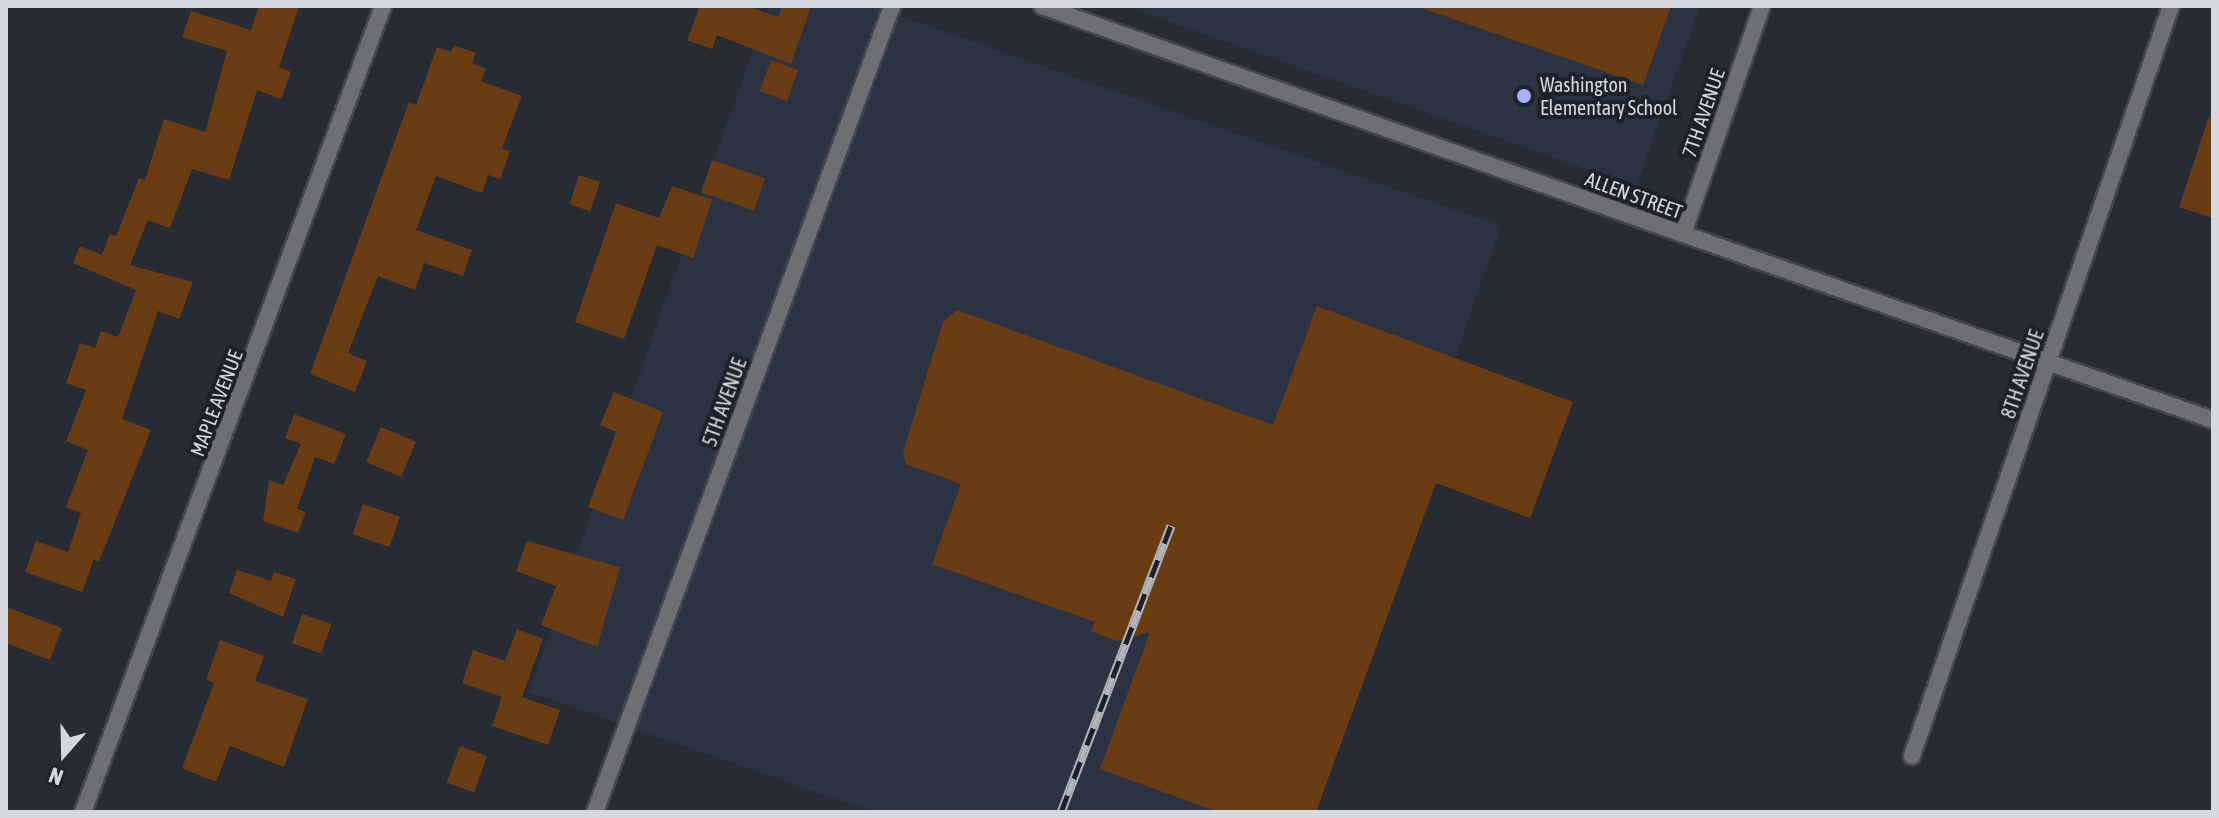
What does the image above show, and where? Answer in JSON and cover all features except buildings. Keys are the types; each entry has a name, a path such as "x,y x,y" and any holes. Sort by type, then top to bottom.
{"street":[{"name":"MAPLE AVENUE","path":"83,812 383,6"},
{"name":"5TH AVENUE","path":"595,812 892,6"},
{"name":"ALLEN STREET","path":"1042,6 2213,420"},
{"name":"7TH AVENUE","path":"1683,234 1762,6"},
{"name":"8TH AVENUE","path":"1912,756 2171,6"}],"shaded area":[{"path":"768,6 871,6 1501,226 1296,812 873,812 529,692"},
{"name":"Washington Elementary School","path":"1125,6 1700,6 1636,187"}],"railway":[{"path":"1061,812 1171,525"}],"place":[{"name":"Washington Elementary School","path":"1524,96"}]}
